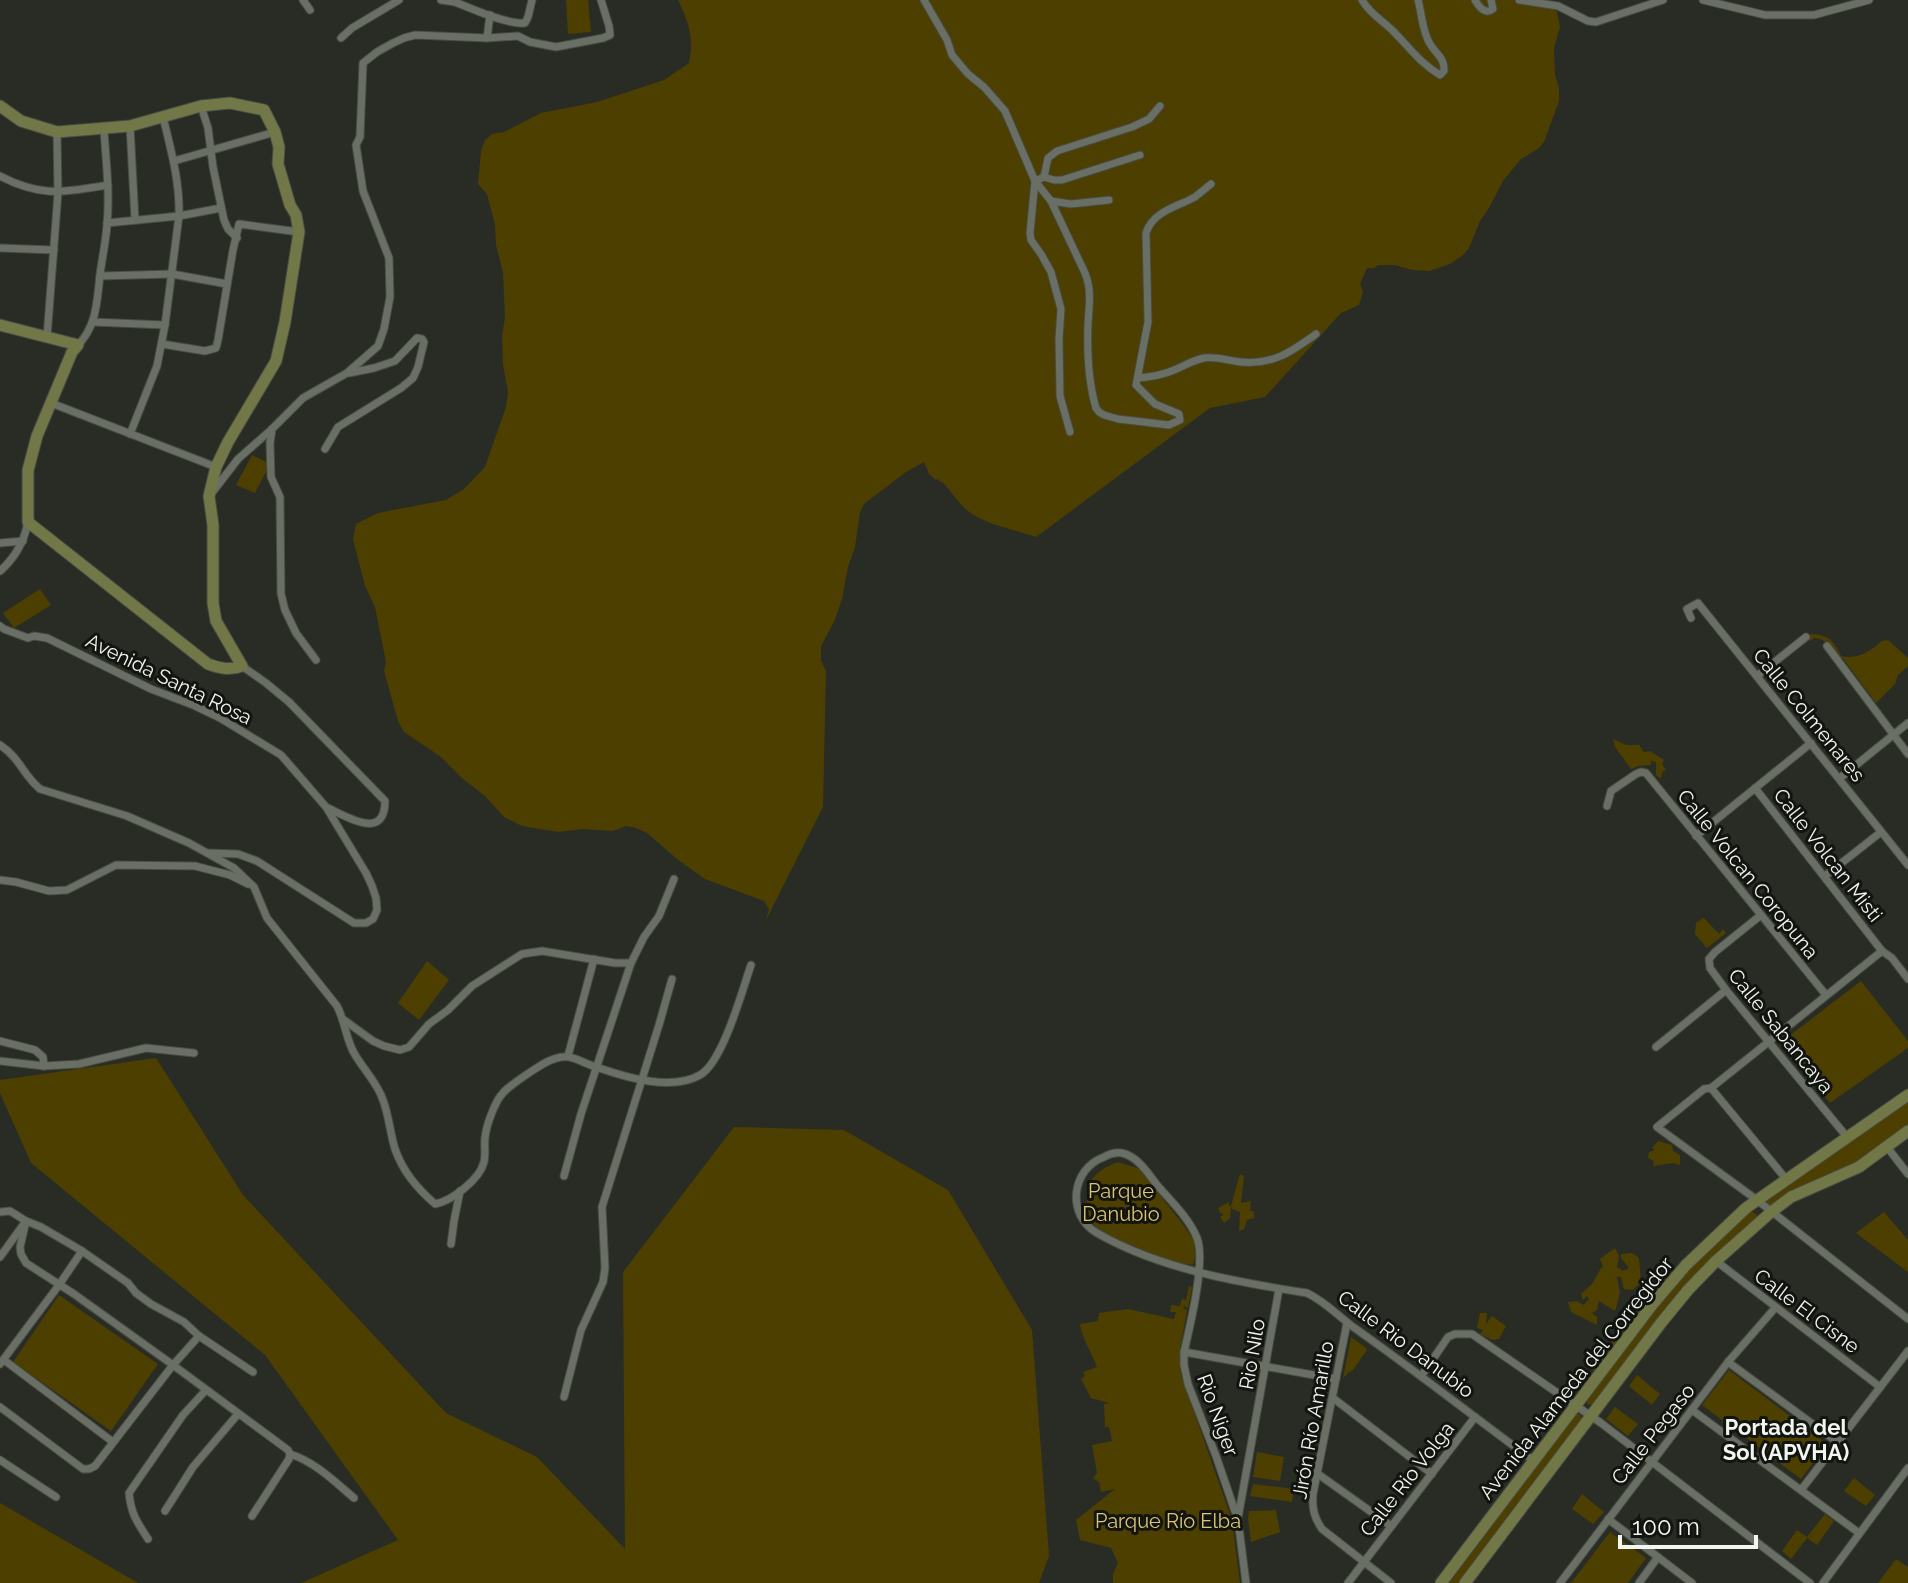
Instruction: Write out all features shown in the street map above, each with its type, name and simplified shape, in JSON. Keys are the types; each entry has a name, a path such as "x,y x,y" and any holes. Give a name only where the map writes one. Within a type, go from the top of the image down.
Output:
{"street":[{"path":"303,0 310,10"},
{"path":"341,38 399,0"},
{"path":"441,0 454,1 518,23 525,23 532,0"},
{"path":"210,500 238,459 303,398 347,373 378,346 384,329 390,297 389,258 363,191 356,145 360,137 363,63 377,52 415,35 518,36 530,42 556,47 603,38 610,35 601,0"},
{"path":"924,0 952,55 1005,111 1035,181 1051,201 1089,282 1089,377 1099,412 1118,419 1169,425 1180,420 1179,414 1155,404 1136,385 1148,322 1146,233 1150,222 1211,184"},
{"path":"1362,0 1368,10 1393,31 1409,50 1440,75 1445,66 1429,43 1418,0"},
{"path":"1475,0 1480,8 1490,11 1493,9 1491,0"},
{"path":"1519,0 1558,6 1596,22 1663,0"},
{"path":"1703,0 1765,15 1814,15 1869,0"},
{"path":"487,38 490,15"},
{"path":"0,106 21,121 57,132 130,126 201,106 230,103 264,110 275,132 279,147 278,164 299,232 276,361 216,467 210,500 213,603 216,621 242,666 289,702 385,801 385,810 371,824 360,824 326,807"},
{"path":"201,106 208,128 221,208 228,229 237,238"},
{"path":"1044,177 1048,158 1057,151 1132,127 1149,119 1160,106"},
{"path":"130,434 152,383 162,344 179,216 174,161 163,117"},
{"path":"130,126 135,220"},
{"path":"0,571 12,560 23,541 28,522 28,470 37,436 72,352 86,337 93,322 107,223 104,130"},
{"path":"47,337 58,193 57,132"},
{"path":"174,161 275,132"},
{"path":"1035,181 1044,177 1066,179 1140,155"},
{"path":"0,176 29,189 58,193 108,185"},
{"path":"1035,181 1030,233 1031,240 1051,272 1061,309 1060,396 1070,432"},
{"path":"1051,201 1071,204 1109,200"},
{"path":"107,223 179,216 221,208"},
{"path":"162,344 205,351 216,348 239,224 299,232"},
{"path":"0,248 54,250"},
{"path":"100,276 172,274 227,284"},
{"path":"93,322 165,325"},
{"path":"0,325 78,345"},
{"path":"1138,378 1159,375 1209,357 1264,363 1290,352 1316,334"},
{"path":"325,449 338,427 413,378 424,342 417,338 395,361 347,373"},
{"path":"51,403 216,467"},
{"path":"272,429 271,477 280,497 281,594 296,633 316,660"},
{"path":"28,522 208,664 230,669 242,666"},
{"path":"0,543 23,541"},
{"name":"Calle Colmenares","path":"1691,618 1687,609 1698,603 1908,865"},
{"name":"Avenida Santa Rosa","path":"0,626 28,638 47,638 151,689 220,718 277,751 326,807 366,873 376,898 377,910 373,919 366,923 354,923 257,861 238,854 207,853"},
{"path":"1757,676 1806,637"},
{"path":"1827,646 1908,754"},
{"path":"1840,778 1908,723"},
{"path":"1696,836 1811,743"},
{"path":"0,745 12,753 40,789 127,816 189,843 234,868 254,887 267,918 332,998 344,1020 352,1050 371,1075 383,1100 395,1149 406,1173 435,1204 448,1200 478,1174 484,1163 487,1127 503,1093 544,1063 562,1056 574,1056 598,1068 660,1083 700,1075 712,1064 741,999 751,965"},
{"name":"Calle Volcan Coropuna","path":"1607,806 1611,791 1636,774 1646,773 1826,995"},
{"name":"Calle Volcan Misti","path":"1755,788 1882,951 1892,958 1908,979"},
{"path":"1825,876 1881,832"},
{"path":"0,880 49,891 67,890 116,865 195,866 230,875 254,887"},
{"path":"564,1176 631,963 659,916 674,879"},
{"name":"Calle Sabancaya","path":"1761,915 1715,952 1709,959 1710,968 1847,1137"},
{"path":"344,1020 373,1041 400,1050 409,1047 429,1024 472,986 522,954 542,951 631,963"},
{"path":"1882,951 1711,1088 1704,1089 1657,1127 1757,1200 1908,1319"},
{"path":"568,1056 594,959"},
{"path":"564,1397 581,1330 603,1282 602,1207 672,979"},
{"path":"1656,1047 1726,990"},
{"path":"0,1041 35,1050 43,1057 44,1066"},
{"path":"0,1061 44,1066 79,1064 146,1048 194,1053"},
{"path":"1711,1088 1786,1179"},
{"name":"Avenida Alameda del Corregidor","path":"1441,1583 1666,1287 1702,1248 1757,1200 1908,1095"},
{"name":"Avenida Alameda del Corregidor","path":"1465,1583 1670,1312 1716,1261 1791,1197 1859,1167 1908,1131"},
{"path":"1887,1147 1908,1174"},
{"name":"Rio Niger","path":"1198,1272 1157,1260 1090,1229 1079,1215 1076,1204 1082,1174 1096,1160 1122,1153 1139,1162 1191,1225 1200,1253 1198,1272 1184,1352 1184,1365 1188,1384 1238,1520"},
{"path":"451,1244 460,1191"},
{"path":"0,1212 10,1211 82,1251 128,1283 151,1304 184,1322 199,1336 253,1372"},
{"path":"0,1257 26,1221"},
{"path":"26,1221 20,1247 26,1263 173,1365 290,1454 315,1466 354,1498"},
{"path":"82,1251 2,1362 113,1442"},
{"name":"Calle El Cisne","path":"1716,1261 1880,1387"},
{"name":"Calle Rio Danubio","path":"1198,1272 1307,1293 1321,1300 1347,1323 1422,1375 1534,1461"},
{"name":"Rio Nilo","path":"1238,1520 1279,1289"},
{"name":"Calle Pegaso","path":"1560,1583 1728,1362 1775,1308"},
{"name":"Jirón Río Amarillo","path":"1347,1323 1312,1507 1322,1529 1391,1583"},
{"path":"1422,1375 1448,1337 1472,1334 1591,1416 1810,1583"},
{"path":"0,1407 83,1469 89,1469 95,1466 199,1336"},
{"path":"1801,1490 1908,1351"},
{"path":"1184,1352 1336,1379"},
{"path":"1728,1362 1837,1442"},
{"path":"148,1539 130,1508 129,1493 183,1415 206,1390"},
{"path":"1333,1398 1432,1474"},
{"path":"1692,1410 1859,1533"},
{"path":"165,1511 193,1467 238,1414"},
{"name":"Calle Rio Volga","path":"1348,1583 1475,1417"},
{"path":"252,1516 290,1454"},
{"path":"0,1460 56,1497"},
{"path":"1823,1583 1908,1468"},
{"path":"1318,1474 1391,1526"},
{"path":"1608,1519 1692,1583"},
{"path":"1238,1520 1246,1583"},
{"path":"1639,1583 1658,1557"}],"green space":[{"path":"566,0 588,0 591,32 568,34"},
{"path":"678,0 1548,0 1556,8 1560,27 1554,48 1559,101 1544,142 1521,159 1503,181 1480,221 1469,248 1450,264 1429,271 1395,265 1367,268 1360,284 1363,292 1359,305 1341,313 1265,397 1210,408 1036,537 975,516 939,479 929,474 924,462 864,504 842,599 821,646 821,661 826,671 823,807 766,920 769,909 764,901 705,879 647,833 636,828 626,826 613,831 583,829 558,832 522,826 504,817 441,757 404,732 384,671 386,662 375,607 365,586 353,539 356,524 378,513 446,500 464,489 485,467 506,407 508,392 502,336 505,317 503,273 487,194 478,184 485,140 541,113 597,102 664,80 689,63 690,30"},
{"path":"252,455 270,464 255,493 236,485"},
{"path":"40,589 51,605 14,628 3,613"},
{"path":"1811,634 1827,637 1841,656 1847,657 1863,654 1888,640 1908,658 1908,666 1876,703 1842,657 1840,660 1823,640 1815,638 1809,641 1806,638"},
{"path":"1613,739 1626,745 1639,745 1644,752 1650,751 1664,760 1662,764 1666,770 1661,779 1656,775 1656,762 1631,769 1615,747"},
{"path":"1704,918 1719,934 1723,929 1726,933 1707,948 1695,934 1696,923"},
{"path":"427,961 449,980 419,1020 398,1003"},
{"path":"1861,981 1908,1041 1908,1048 1830,1103 1780,1043"},
{"path":"156,1058 243,1195 446,1413 537,1457 625,1549 623,1272 734,1127 844,1130 948,1190 1032,1330 1049,1556 1039,1583 301,1583 398,1540 265,1355 31,1163 0,1093 0,1080"},
{"path":"1908,1100 1908,1125 1859,1162 1772,1206 1767,1204 1766,1199"},
{"path":"1658,1141 1672,1145 1673,1151 1680,1155 1680,1165 1653,1166 1654,1161 1648,1158 1649,1152 1655,1150 1652,1148"},
{"name":"Parque Danubio","path":"1118,1162 1140,1169 1184,1226 1194,1240 1193,1265 1148,1252 1104,1233 1093,1223 1087,1205 1090,1183 1101,1170"},
{"path":"1240,1174 1244,1176 1241,1203 1251,1201 1250,1210 1254,1212 1254,1218 1247,1220 1244,1229 1239,1231 1240,1212 1231,1206"},
{"path":"1229,1202 1230,1218 1224,1223 1218,1208"},
{"path":"1751,1211 1757,1215 1754,1220 1594,1404 1587,1404 1587,1398 1666,1293"},
{"path":"1884,1212 1908,1240 1908,1272 1856,1233"},
{"path":"1615,1248 1619,1256 1617,1267 1623,1271 1629,1268 1621,1254 1632,1253 1639,1258 1641,1283 1632,1290 1624,1289 1621,1277 1617,1277 1620,1293 1615,1311 1599,1301 1597,1310 1592,1313 1597,1317 1597,1325 1571,1312 1568,1302 1576,1301 1584,1305 1589,1299 1587,1296 1583,1300 1581,1294 1603,1267 1600,1259"},
{"path":"1663,1272 1667,1279 1595,1371 1591,1368"},
{"name":"Parque Río Elba","path":"1189,1286 1192,1287 1188,1308 1185,1304 1183,1308 1187,1310 1180,1350 1181,1375 1232,1520 1240,1583 1113,1583 1118,1563 1111,1548 1080,1540 1076,1520 1115,1489 1101,1492 1099,1482 1093,1478 1097,1473 1092,1445 1112,1441 1109,1427 1105,1427 1104,1404 1109,1403 1091,1398 1081,1379 1085,1376 1083,1372 1097,1367 1080,1324 1098,1321 1099,1313 1128,1309 1174,1319 1176,1312 1170,1312 1171,1305 1180,1306 1182,1299 1186,1300"},
{"path":"59,1295 158,1364 111,1431 13,1362"},
{"path":"1480,1313 1487,1313 1486,1324 1492,1316 1506,1326 1499,1339 1492,1340 1480,1334 1483,1330 1477,1328"},
{"path":"1351,1337 1367,1350 1343,1378"},
{"path":"1729,1370 1827,1444 1801,1479 1702,1405"},
{"path":"1637,1375 1660,1394 1652,1405 1629,1386"},
{"path":"1615,1407 1638,1424 1628,1436 1606,1419"},
{"path":"1576,1413 1581,1415 1582,1421 1459,1583 1449,1583"},
{"path":"1257,1452 1284,1457 1280,1481 1253,1477"},
{"path":"1854,1478 1875,1495 1866,1506 1844,1491"},
{"path":"1253,1484 1294,1489 1292,1502 1250,1496"},
{"path":"1582,1494 1604,1512 1593,1524 1572,1509"},
{"path":"0,1503 138,1583 0,1583"},
{"path":"1276,1510 1280,1532 1251,1542 1249,1511"},
{"path":"1825,1514 1834,1521 1817,1545 1807,1538 1791,1559 1782,1551 1797,1530 1807,1537"},
{"path":"1610,1532 1646,1558 1628,1583 1571,1583"},
{"path":"1896,1559 1908,1567 1908,1583 1878,1583"}],"district":[{"name":"Portada del Sol (APVHA)","path":"1786,1440"}]}
